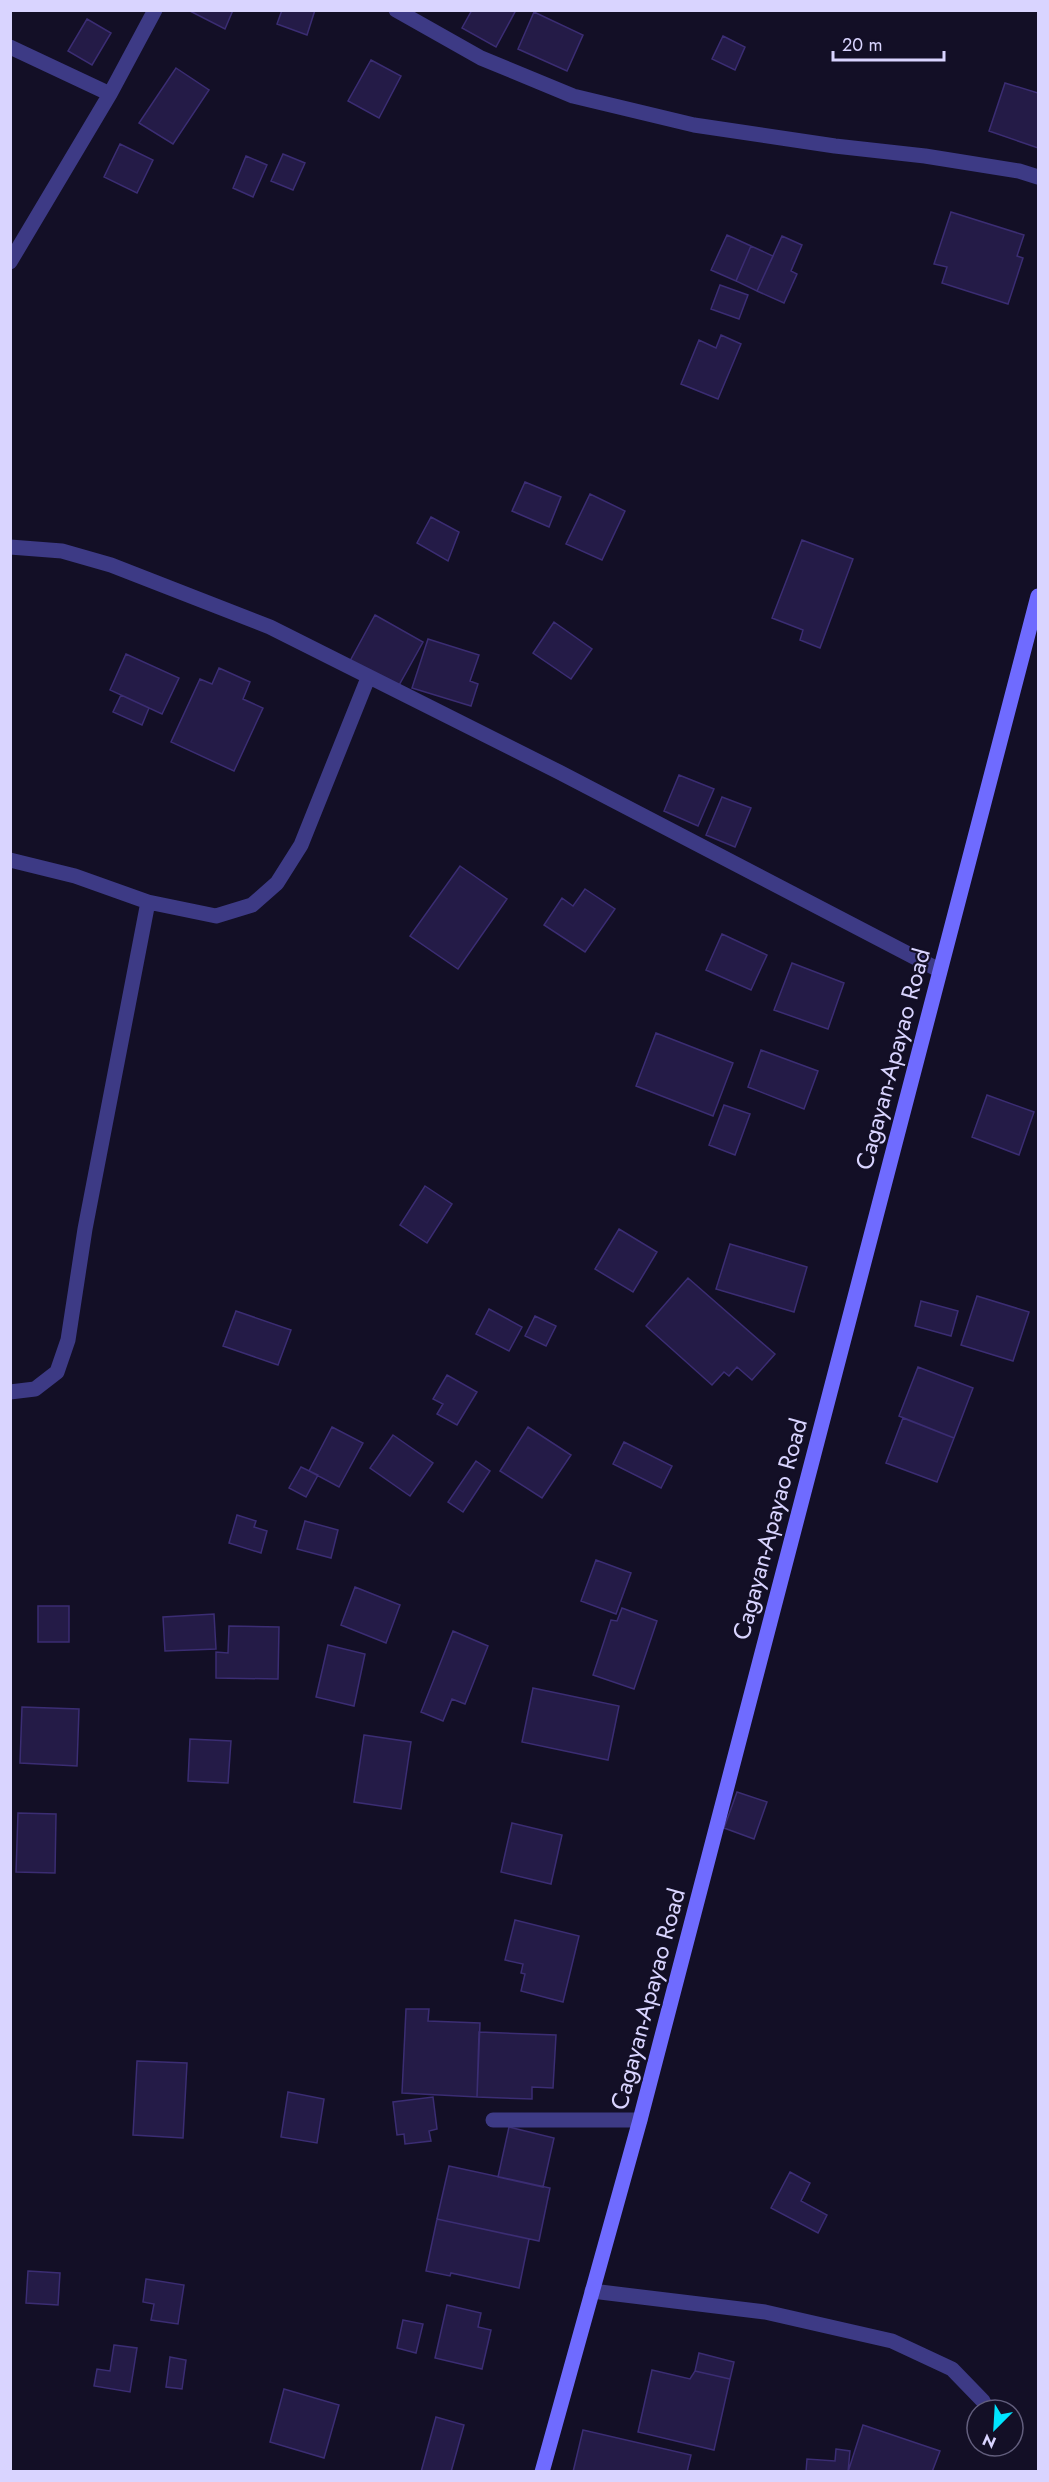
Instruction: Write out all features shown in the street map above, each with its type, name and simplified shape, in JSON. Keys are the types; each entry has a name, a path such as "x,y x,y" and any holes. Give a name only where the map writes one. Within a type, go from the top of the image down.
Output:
{"main road":[{"name":"Cagayan-Apayao Road","path":"542,2472 640,2120 1038,596"}],"street":[{"path":"10,262 110,94 155,10"},
{"path":"396,10 481,58 573,96 694,125 835,146 925,156 1019,171 1038,177"},
{"path":"10,47 110,94"},
{"path":"10,547 62,551 111,565 270,627 559,772 939,970"},
{"path":"10,860 75,876 148,902 216,916 252,905 277,883 301,845 368,678"},
{"path":"10,1392 35,1389 57,1372 68,1340 85,1229 148,902"},
{"path":"493,2120 640,2120"},
{"path":"592,2291 765,2312 892,2341 952,2369 979,2398"}],"building":[{"path":"188,10 233,10 225,29"},
{"path":"282,10 315,10 307,35 277,24"},
{"path":"472,10 516,10 496,47 462,28"},
{"path":"534,12 583,35 567,71 518,49"},
{"path":"87,19 111,33 92,65 68,51"},
{"path":"723,36 745,47 735,70 712,59"},
{"path":"371,60 401,76 379,118 348,101"},
{"path":"176,68 209,90 173,144 139,123"},
{"path":"1005,83 1038,93 1038,148 989,131"},
{"path":"120,144 153,160 137,193 104,177"},
{"path":"283,154 305,163 293,190 271,181"},
{"path":"246,156 267,165 253,197 233,188"},
{"path":"951,212 1024,235 1017,256 1023,258 1008,304 942,283 947,267 934,264"},
{"path":"727,235 751,246 736,281 711,270"},
{"path":"782,236 802,245 791,271 797,274 784,303 757,291"},
{"path":"751,246 773,256 757,291 736,281"},
{"path":"720,285 748,295 739,319 711,309"},
{"path":"721,335 741,344 718,399 681,384 699,340 716,348"},
{"path":"525,482 561,497 549,527 512,511"},
{"path":"590,494 625,511 602,560 566,544"},
{"path":"431,517 459,532 448,561 417,543"},
{"path":"802,540 853,559 820,648 800,640 803,630 772,618"},
{"path":"375,615 423,642 398,687 350,661"},
{"path":"554,622 592,649 571,679 533,653"},
{"path":"428,639 479,655 470,681 478,684 471,706 412,688"},
{"path":"126,654 179,678 162,714 110,690"},
{"path":"219,668 250,682 243,699 263,708 234,771 171,742 200,679 212,684"},
{"path":"121,695 149,708 142,725 113,712"},
{"path":"679,775 714,789 698,826 664,811"},
{"path":"722,797 751,808 735,847 706,835"},
{"path":"460,866 507,899 458,969 410,936"},
{"path":"585,889 615,909 585,952 544,925 562,898 573,906"},
{"path":"722,934 767,955 751,990 706,970"},
{"path":"792,963 844,983 828,1029 774,1010"},
{"path":"656,1033 733,1063 713,1116 636,1086"},
{"path":"761,1050 818,1071 804,1109 748,1087"},
{"path":"987,1095 1034,1112 1019,1155 972,1137"},
{"path":"724,1105 750,1114 735,1155 709,1145"},
{"path":"425,1186 452,1204 427,1243 400,1225"},
{"path":"619,1229 657,1252 633,1292 595,1269"},
{"path":"730,1244 807,1267 794,1312 716,1289"},
{"path":"688,1278 775,1354 752,1380 737,1367 729,1376 724,1372 712,1385 646,1326"},
{"path":"977,1296 1029,1312 1013,1361 961,1345"},
{"path":"921,1301 958,1311 951,1336 915,1326"},
{"path":"489,1309 522,1327 509,1351 476,1334"},
{"path":"236,1311 291,1330 278,1365 223,1346"},
{"path":"535,1316 556,1326 546,1346 525,1336"},
{"path":"918,1367 973,1388 954,1438 899,1416"},
{"path":"447,1375 477,1392 457,1425 437,1414 443,1404 433,1399"},
{"path":"903,1418 954,1438 937,1482 886,1463"},
{"path":"332,1427 363,1443 339,1487 309,1471"},
{"path":"528,1427 571,1455 542,1498 500,1471"},
{"path":"393,1435 433,1463 410,1496 370,1468"},
{"path":"624,1442 672,1466 661,1488 613,1464"},
{"path":"476,1461 490,1471 463,1512 448,1502"},
{"path":"301,1467 318,1475 306,1497 289,1488"},
{"path":"237,1515 256,1521 254,1527 267,1531 261,1553 229,1543"},
{"path":"305,1521 338,1530 331,1558 297,1549"},
{"path":"596,1560 631,1573 616,1614 581,1601"},
{"path":"355,1587 400,1605 386,1643 341,1625"},
{"path":"38,1606 69,1606 69,1642 38,1642"},
{"path":"622,1608 657,1621 634,1689 593,1675 611,1620 617,1621"},
{"path":"214,1614 216,1649 165,1651 163,1617"},
{"path":"229,1626 279,1627 278,1679 216,1678 216,1652 228,1653"},
{"path":"453,1631 488,1646 465,1704 452,1699 443,1721 421,1712"},
{"path":"328,1645 365,1654 354,1706 316,1697"},
{"path":"533,1688 619,1706 608,1760 522,1742"},
{"path":"22,1707 79,1709 77,1766 20,1763"},
{"path":"364,1735 411,1742 401,1809 354,1802"},
{"path":"190,1739 231,1741 228,1783 188,1781"},
{"path":"737,1792 767,1802 754,1839 724,1828"},
{"path":"18,1813 56,1814 55,1873 16,1872"},
{"path":"512,1823 562,1835 551,1884 501,1872"},
{"path":"515,1920 579,1936 563,2002 521,1991 525,1974 521,1973 523,1964 505,1960"},
{"path":"406,2009 429,2009 428,2021 480,2023 477,2097 402,2093"},
{"path":"479,2032 556,2035 553,2088 532,2087 532,2099 477,2097"},
{"path":"137,2061 187,2063 183,2138 133,2135"},
{"path":"288,2092 324,2099 317,2143 281,2137"},
{"path":"433,2097 437,2129 429,2131 431,2141 405,2144 404,2134 397,2135 393,2102"},
{"path":"509,2127 554,2138 543,2187 498,2177"},
{"path":"449,2166 550,2188 539,2241 437,2219"},
{"path":"790,2172 810,2183 801,2201 827,2215 818,2233 771,2208"},
{"path":"437,2219 529,2239 519,2288 451,2273 450,2276 426,2271"},
{"path":"28,2271 60,2273 58,2305 26,2303"},
{"path":"146,2279 184,2285 178,2324 151,2320 154,2304 143,2302"},
{"path":"447,2305 481,2313 478,2327 491,2330 482,2369 435,2358"},
{"path":"403,2320 423,2324 416,2353 397,2348"},
{"path":"114,2345 137,2348 130,2392 94,2386 97,2369 110,2371"},
{"path":"699,2353 734,2362 730,2379 695,2371"},
{"path":"170,2357 186,2360 182,2389 166,2387"},
{"path":"652,2370 690,2379 695,2371 730,2379 714,2450 638,2432"},
{"path":"284,2389 339,2405 324,2458 270,2442"},
{"path":"436,2417 464,2425 451,2472 421,2472"},
{"path":"863,2425 940,2451 932,2472 848,2472"},
{"path":"583,2430 691,2455 687,2472 573,2472"},
{"path":"836,2449 850,2451 848,2472 806,2472 807,2459 835,2461"}]}
